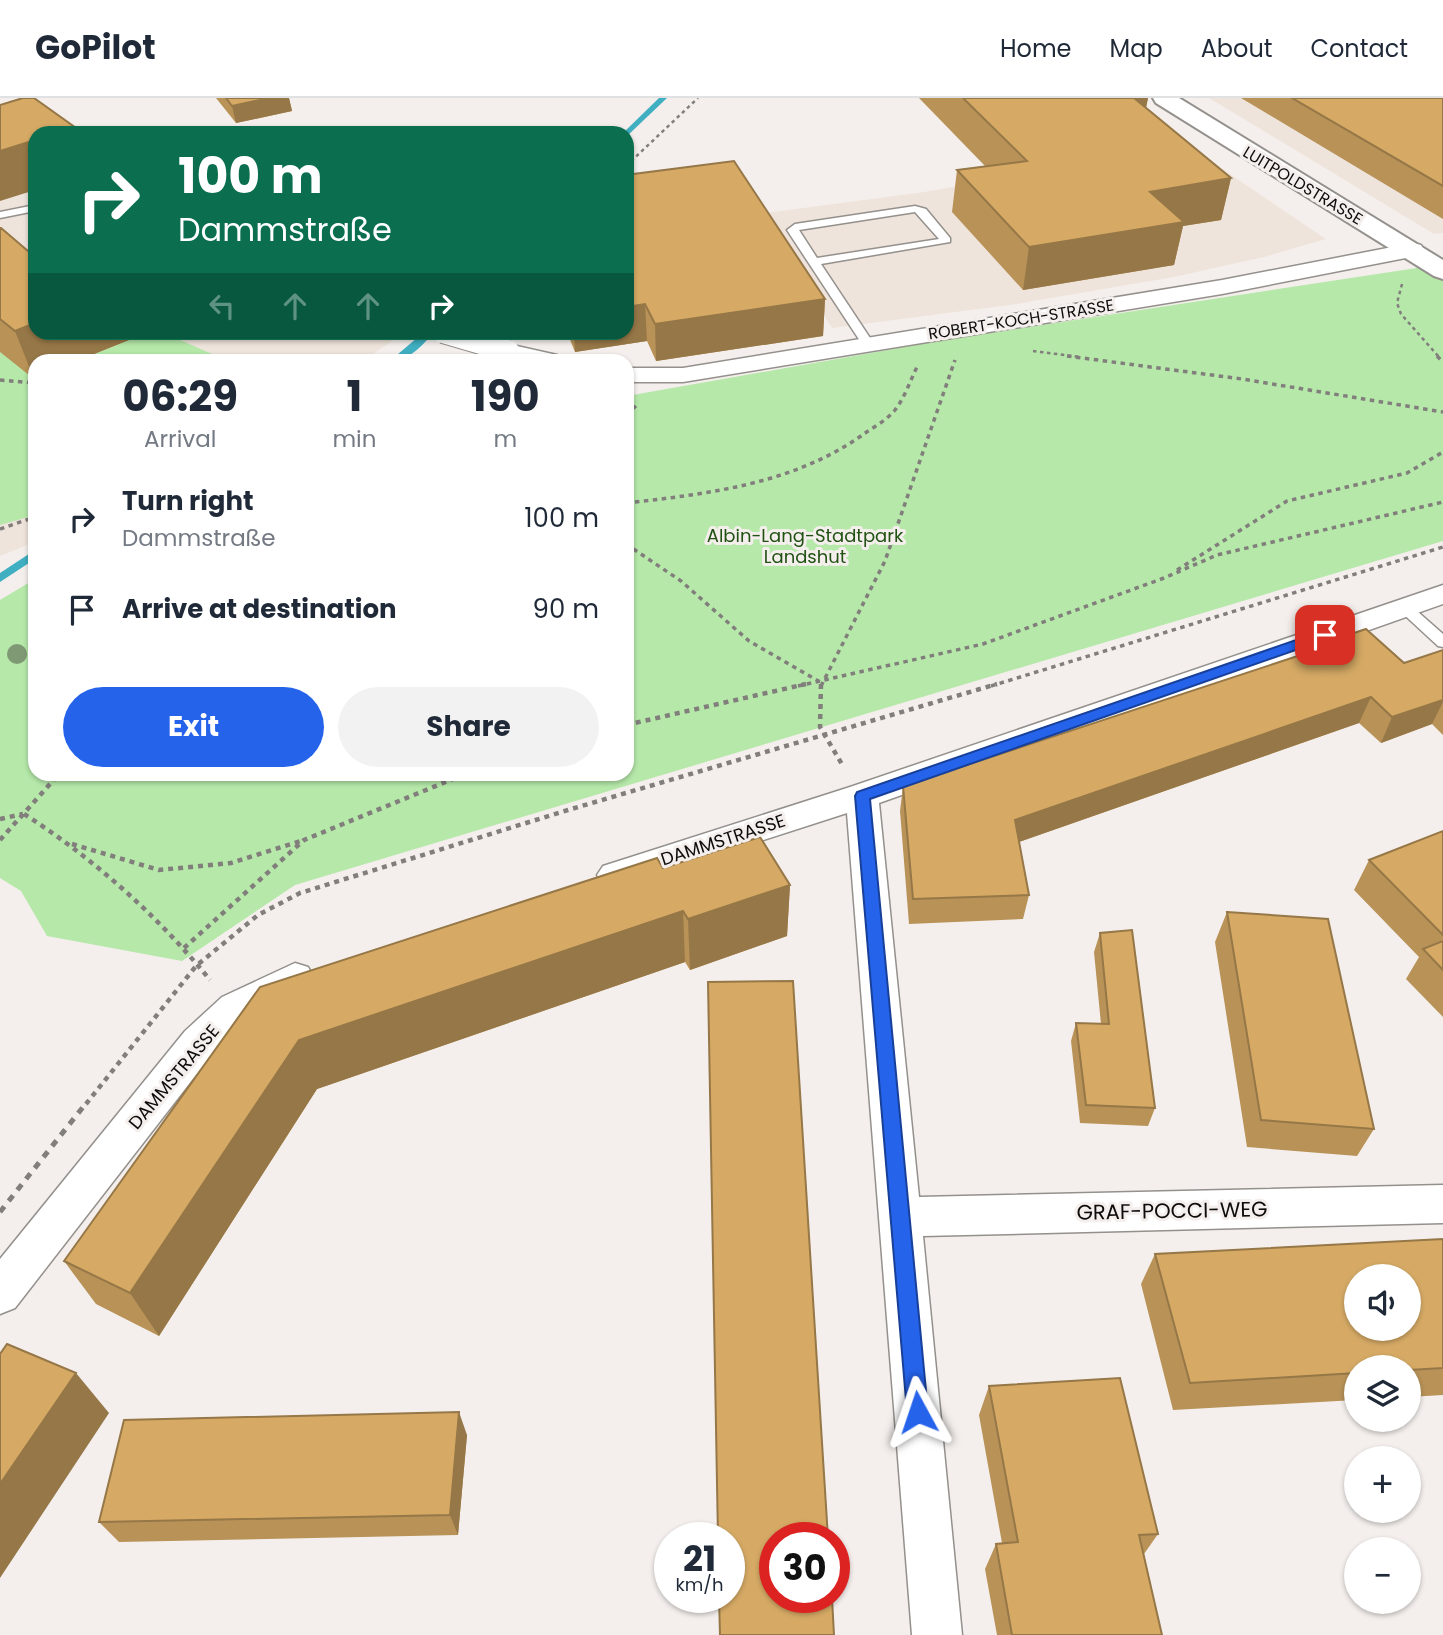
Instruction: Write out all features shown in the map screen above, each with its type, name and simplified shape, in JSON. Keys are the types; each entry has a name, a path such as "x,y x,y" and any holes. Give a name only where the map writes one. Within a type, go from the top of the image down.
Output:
{"main road":[{"name":"LUITPOLDSTRASSE","path":"1164,98 1279,172 1413,250 1443,271"}],"street":[{"name":"ROBERT-KOCH-STRASSE","path":"634,374 683,375 1222,287 1413,250"},
{"path":"470,340 521,354"},
{"name":"DAMMSTRASSE","path":"588,884 862,796 1443,594"},
{"path":"862,796 937,1635"},
{"name":"DAMMSTRASSE","path":"0,1293 199,1042 235,1009 287,981 326,968"},
{"name":"GRAF-POCCI-WEG","path":"901,1217 1443,1205"}],"lane":[{"path":"0,215 28,209"},
{"path":"814,262 946,240 922,211 915,209 795,227 793,230 814,262 868,344"},
{"path":"1404,607 1443,642"}],"path":[{"path":"634,158 698,98"},
{"path":"1413,250 1397,303 1401,314 1443,362"},
{"path":"1024,350 1242,379 1443,412"},
{"path":"862,796 822,734 821,682 885,561 958,351"},
{"path":"634,502 737,486 778,477 817,463 856,442 895,411 919,365"},
{"path":"0,380 28,382"},
{"path":"1164,578 1287,501 1407,473 1443,452"},
{"path":"634,723 983,644 1164,578 1217,555 1443,502"},
{"path":"0,529 28,519"},
{"path":"0,1212 196,966 258,915 300,893 1443,547"},
{"path":"634,549 681,581 749,641 821,682"},
{"path":"0,840 53,781"},
{"path":"71,844 159,870 231,863 304,840 448,781"},
{"path":"0,819 24,814 71,844 184,948 196,966 235,1009"},
{"path":"184,948 304,840"}],"shaded area":[{"path":"1209,98 1443,98 1443,233 1434,234"},
{"path":"0,118 53,126 28,126 28,340 394,340 373,354 28,354 28,545 0,556"},
{"path":"1187,145 1326,239 1264,257 1174,277 1010,305 832,328 759,214 924,192"}],"green space":[{"name":"Albin-Lang-Stadtpark Landshut","path":"1443,264 1443,541 295,885 182,961 47,936 21,891 0,878 0,600 28,583 28,781 634,781 634,395 944,340"},
{"path":"129,340 180,340 212,354 94,354"},
{"path":"0,352 28,373 28,517 0,525"}],"building":[{"path":"23,98 34,98 73,126 28,126 28,142 0,151 0,105"},
{"path":"226,98 269,98 232,106"},
{"path":"963,98 1134,98 1231,178 1150,192 1184,222 1029,247 957,170 1027,161"},
{"path":"1292,98 1443,98 1443,186"},
{"path":"734,161 825,299 655,324 645,304 634,306 634,174"},
{"path":"1,228 28,251 28,326 15,331 0,319"},
{"path":"1366,629 1404,663 1443,650 1443,700 1392,717 1371,697 1015,820 1029,895 913,899 903,786 1319,649 1315,646"},
{"path":"1443,831 1443,935 1369,860"},
{"path":"760,837 790,885 688,919 683,911 299,1040 130,1293 64,1261 260,987 657,858 663,868"},
{"path":"1227,912 1328,919 1374,1129 1261,1120"},
{"path":"1132,930 1155,1108 1086,1105 1076,1023 1109,1024 1100,933"},
{"path":"1443,941 1443,970 1423,949"},
{"path":"793,981 827,1522 759,1522 759,1613 833,1613 834,1635 720,1635 719,1613 745,1613 745,1522 718,1522 708,982"},
{"path":"1443,1239 1443,1368 1421,1369 1421,1355 1344,1355 1344,1374 1190,1383 1155,1254"},
{"path":"7,1344 76,1373 0,1484 0,1354"},
{"path":"1120,1378 1158,1534 1139,1535 1162,1635 1012,1635 996,1544 1018,1542 989,1386"},
{"path":"459,1412 450,1515 99,1522 124,1420"}],"waterway":[{"path":"634,127 663,98"},
{"path":"407,354 422,340"},
{"path":"0,578 28,559"}],"route":[{"path":"918,1412 862,796 1325,635"}]}
